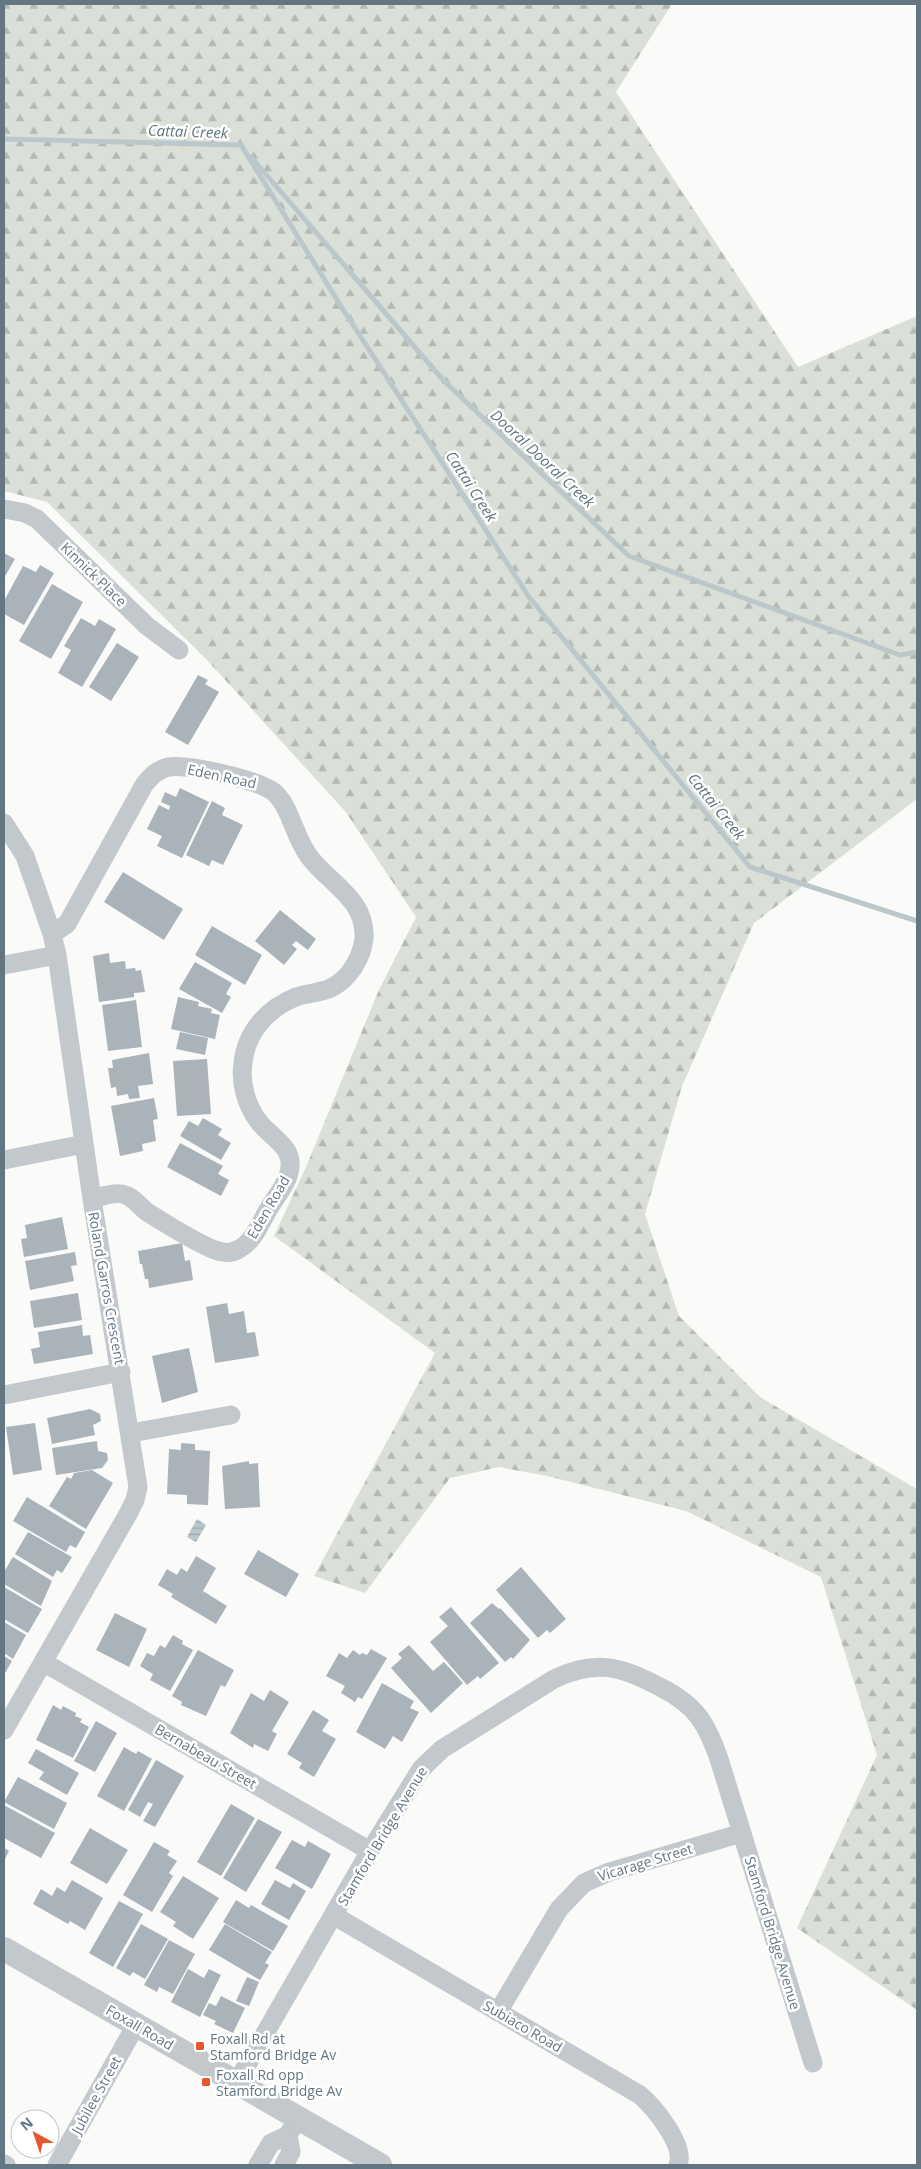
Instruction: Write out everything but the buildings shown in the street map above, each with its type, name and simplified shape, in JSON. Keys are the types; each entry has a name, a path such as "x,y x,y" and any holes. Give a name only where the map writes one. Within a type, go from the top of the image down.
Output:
{"street":[{"name":"Kinnick Place","path":"4,509 25,512 37,519 146,626 179,650"},
{"name":"Eden Road","path":"52,934 67,924 144,785 158,771 175,766 255,781 274,793 282,801 292,828 308,856 319,869 351,898 358,910 363,926 361,952 345,978 330,988 298,996 270,1012 258,1024 245,1050 242,1075 248,1104 259,1122 286,1147 290,1159 288,1176 247,1244 234,1252 217,1251 146,1211 128,1196 114,1194 92,1199"},
{"name":"Roland Garros Crescent","path":"4,823 24,856 52,934 57,955 92,1199 137,1479 135,1500 4,1730"},
{"path":"4,965 57,955"},
{"path":"4,1160 84,1144"},
{"path":"4,1394 121,1372"},
{"path":"131,1433 231,1416"},
{"name":"Bernabeau Street","path":"43,1662 370,1851"},
{"name":"Stamford Bridge Avenue","path":"237,2082 370,1851 412,1782 430,1758 455,1740 554,1679 570,1671 586,1667 619,1669 635,1674 668,1691 690,1707 713,1741 813,2063"},
{"name":"Vicarage Street","path":"498,2012 559,1909 584,1883 609,1872 742,1833"},
{"name":"Subiaco Road","path":"333,1915 640,2095 648,2102 672,2136 680,2153 678,2165"},
{"name":"Foxall Road","path":"4,1949 237,2082 293,2126 380,2165"},
{"name":"Jubilee Street","path":"56,2165 136,2025"},
{"path":"258,2165 271,2143 293,2126"},
{"path":"284,2165 291,2152 293,2126"}],"green space":[{"path":"4,4 672,4 616,92 798,367 917,316 917,799 754,923 682,1086 645,1214 679,1316 760,1397 917,1489 917,2010 797,1928 877,1755 821,1577 686,1511 547,1476 499,1467 450,1478 365,1593 314,1576 435,1353 274,1236 306,1167 378,992 416,917 345,811 207,660 47,502 4,491"}],"shaded area":[{"path":"197,1519 206,1525 196,1542 187,1537"}],"waterway":[{"name":"Cattai Creek","path":"4,139 241,145"},
{"name":"Cattai Creek","path":"241,145 344,311 529,597 750,867 917,921"},
{"name":"Dooral Dooral Creek","path":"251,157 444,381 629,556 900,655 917,652"}],"place":[{"name":"Foxall Rd at Stamford Bridge Av","path":"200,2046"},
{"name":"Foxall Rd opp Stamford Bridge Av","path":"206,2082"}]}
